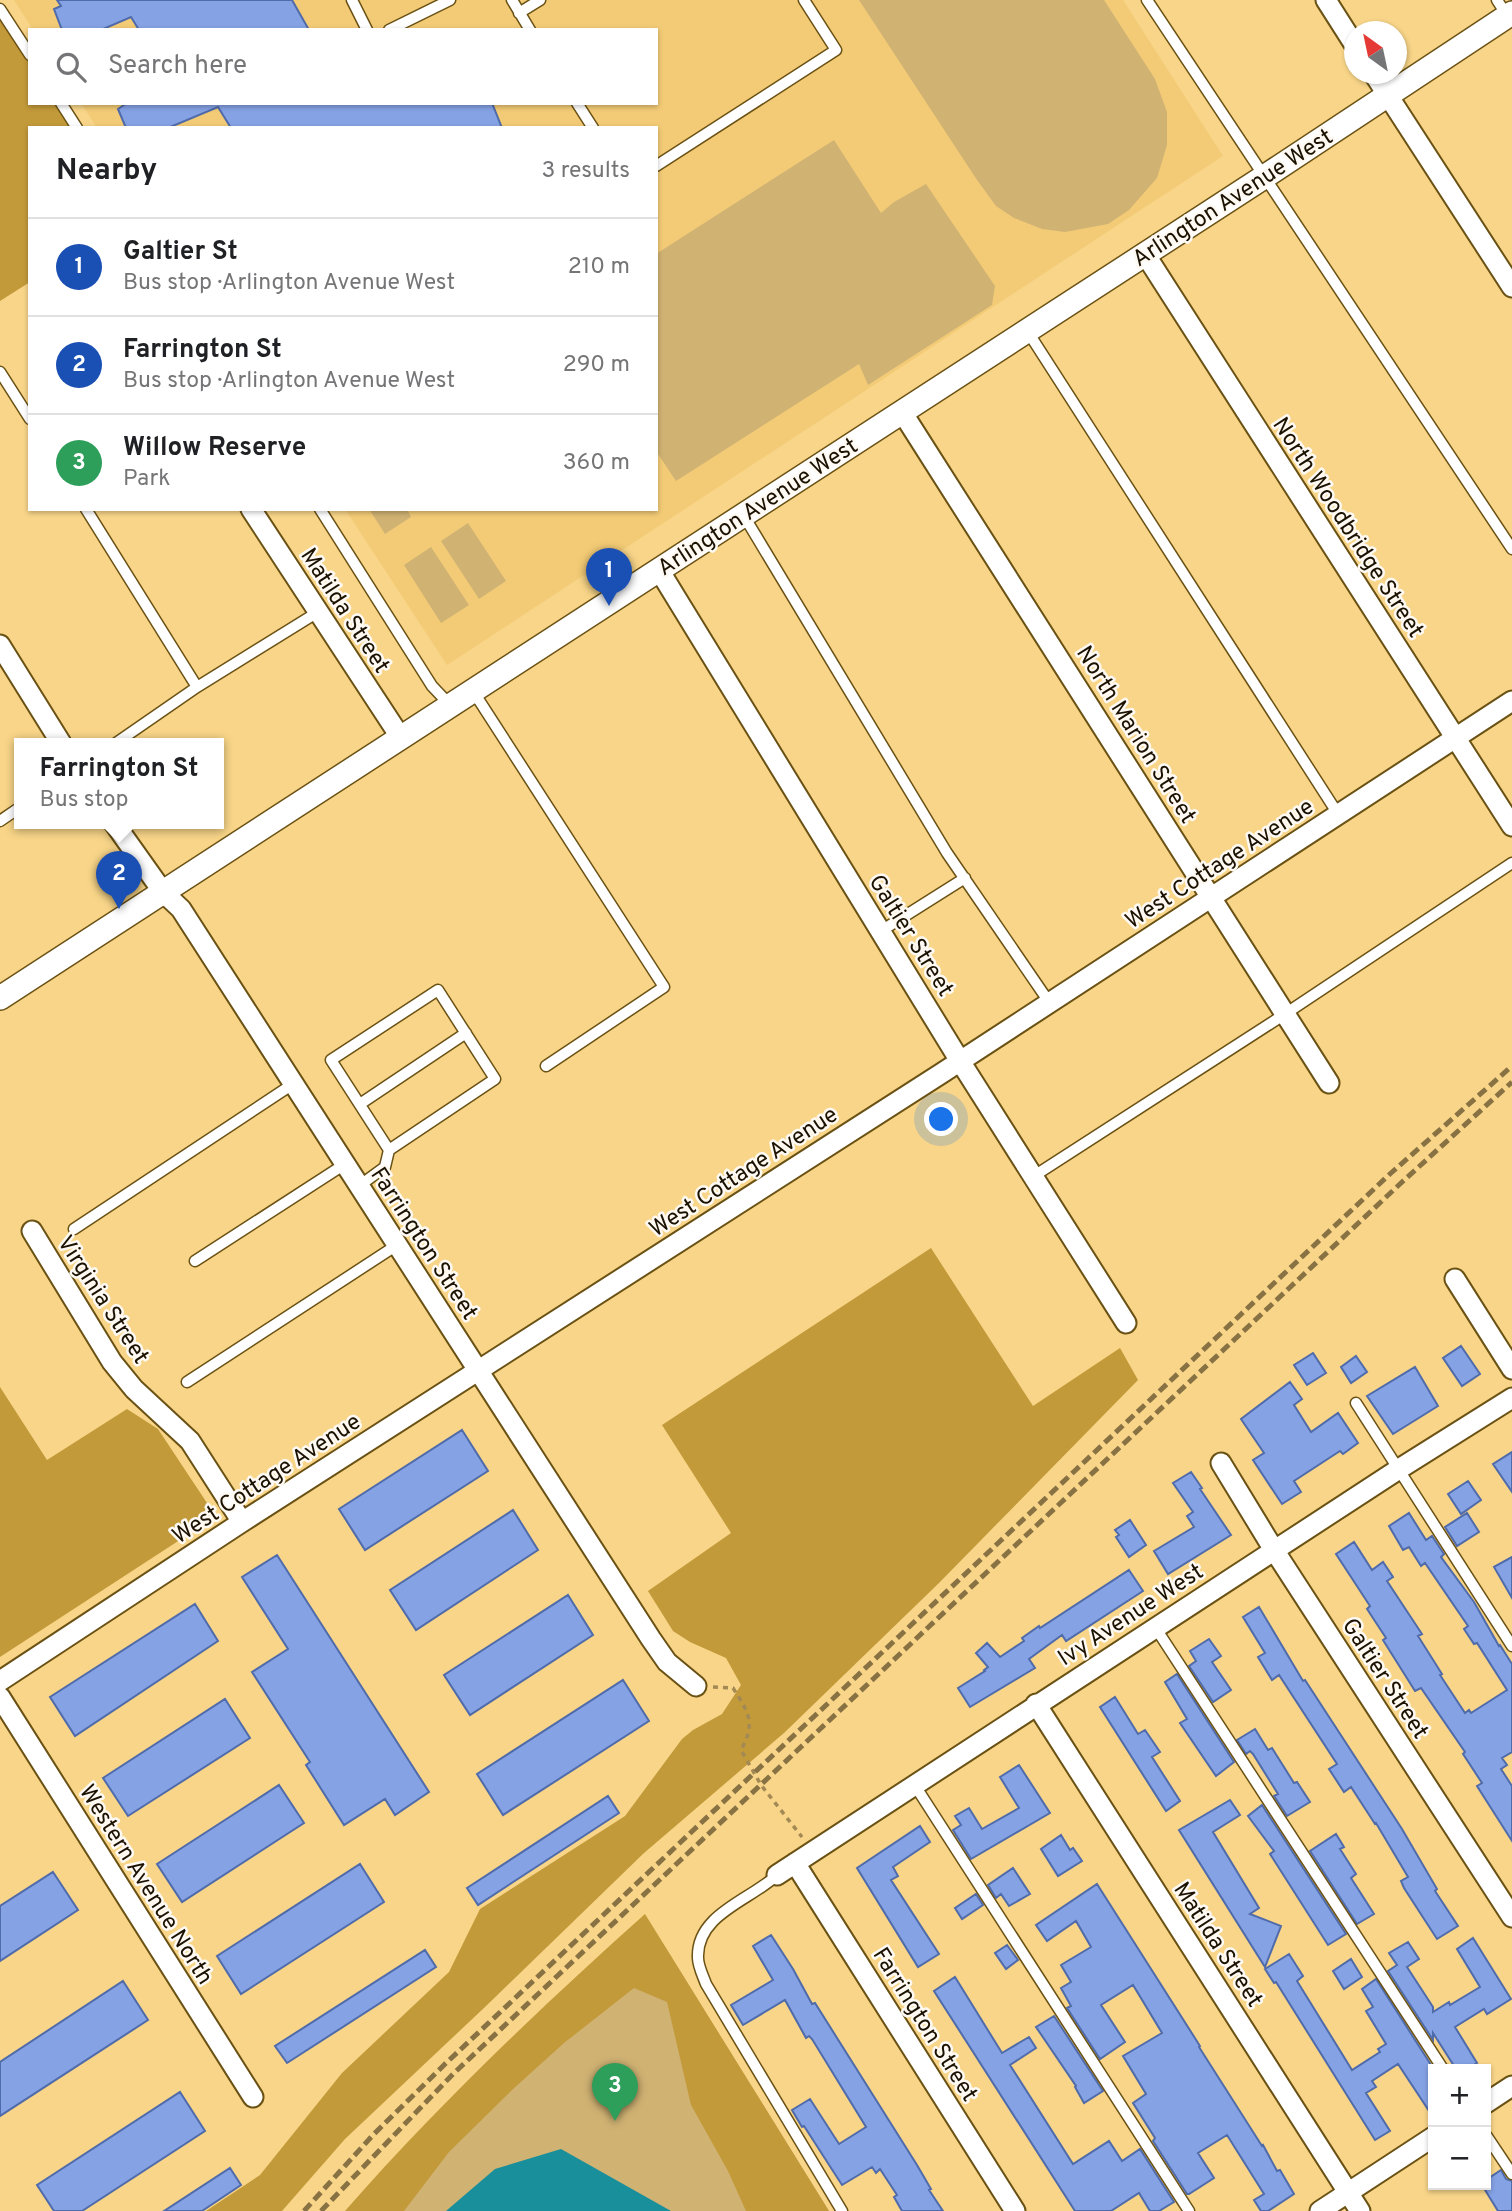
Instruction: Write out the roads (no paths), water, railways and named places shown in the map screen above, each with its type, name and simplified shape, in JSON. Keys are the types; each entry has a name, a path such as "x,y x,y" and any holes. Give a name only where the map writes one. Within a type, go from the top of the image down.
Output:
{"street":[{"path":"1326,0 1344,28"},
{"name":"Arlington Avenue West","path":"0,998 1264,177 1507,13"},
{"path":"1381,84 1512,287"},
{"name":"North Woodbridge Street","path":"1145,254 1512,826"},
{"name":"North Marion Street","path":"902,412 1329,1083"},
{"name":"Matilda Street","path":"252,511 401,738"},
{"name":"Galtier Street","path":"659,570 960,1061 1126,1323"},
{"path":"0,645 58,738"},
{"name":"West Cottage Avenue","path":"0,1681 1512,701"},
{"name":"Farrington Street","path":"118,829 163,892 181,909 667,1662 696,1686"},
{"name":"Virginia Street","path":"32,1231 112,1362 134,1389 190,1441 242,1522"},
{"path":"1454,1279 1512,1369"},
{"name":"Ivy Avenue West","path":"777,1875 1036,1704 1512,1398"},
{"name":"Galtier Street","path":"1221,1463 1274,1550 1512,1917"},
{"name":"Western Avenue North","path":"0,1697 253,2097"},
{"name":"Matilda Street","path":"1036,1704 1360,2211"},
{"name":"Farrington Street","path":"794,1863 1015,2211"},
{"path":"1491,2100 1512,2086"},
{"path":"1320,2211 1428,2140"}],"lane":[{"path":"393,28 450,0"},
{"path":"512,0 529,28"},
{"path":"519,13 540,0"},
{"path":"658,165 836,50 804,0"},
{"path":"1147,0 1512,549"},
{"path":"355,1 366,28"},
{"path":"0,9 28,52"},
{"path":"62,105 76,126"},
{"path":"579,105 592,126"},
{"path":"1027,331 1338,814"},
{"path":"0,372 28,416"},
{"path":"87,511 197,687"},
{"path":"321,511 432,687 450,706"},
{"path":"743,515 947,853 1049,1002"},
{"path":"123,738 197,687 318,612"},
{"path":"473,691 664,987 546,1066"},
{"path":"1034,1177 1512,863"},
{"path":"881,931 965,878"},
{"path":"359,1186 385,1167 389,1150 495,1079 438,990 331,1060 389,1150"},
{"path":"360,1104 466,1033"},
{"path":"74,1229 293,1084"},
{"path":"195,1261 345,1164"},
{"path":"187,1382 397,1245"},
{"path":"1356,1403 1512,1646"},
{"path":"1155,1627 1440,2064"},
{"path":"914,1784 1189,2211"},
{"path":"777,1875 714,1919 701,1936 698,1959 706,1984 842,2211"},
{"path":"1491,2142 1512,2174"}],"water":[{"path":"561,2149 671,2211 446,2211 495,2169"}],"railway":[{"path":"304,2211 373,2135 444,2065 1391,1173 1512,1066"},
{"path":"321,2211 453,2074 1401,1183 1512,1082"}],"place":[{"name":"Galtier St","path":"609,606"},
{"name":"Farrington St","path":"119,909"},
{"name":"Willow Reserve","path":"615,2121"}]}
